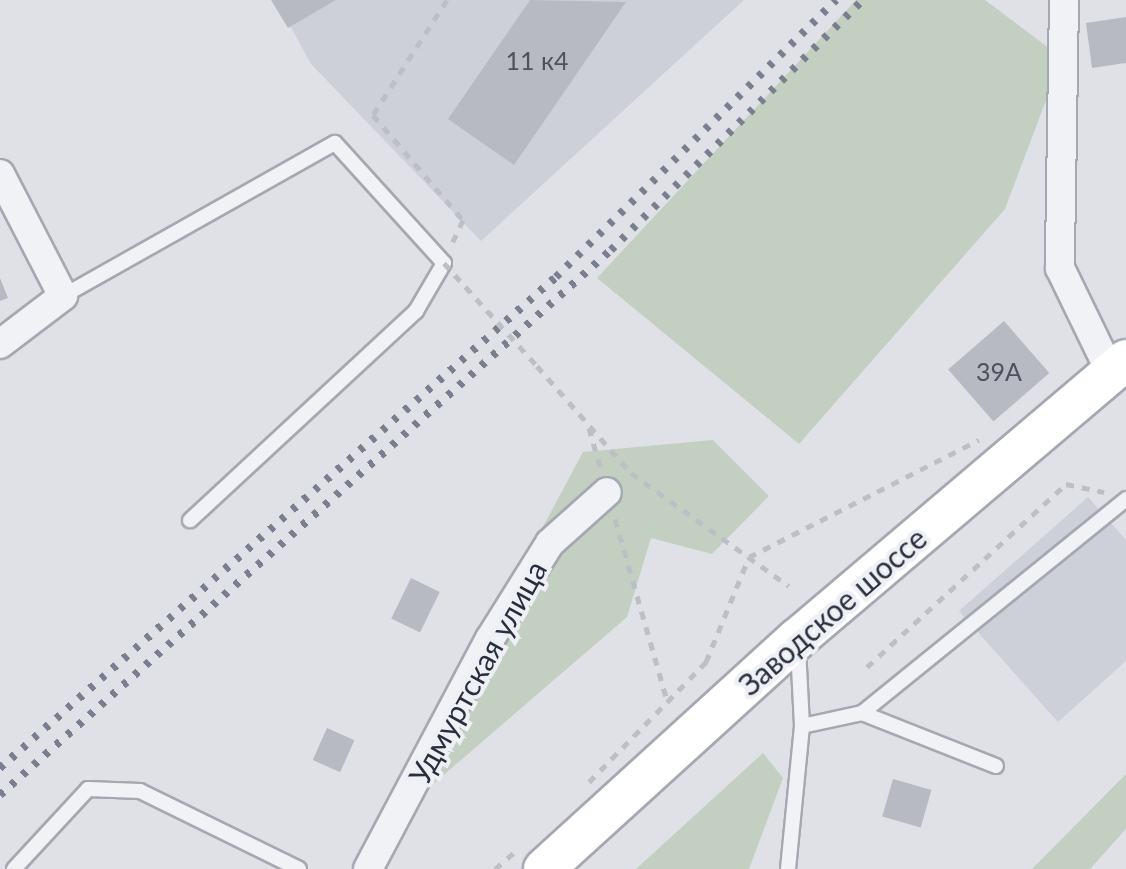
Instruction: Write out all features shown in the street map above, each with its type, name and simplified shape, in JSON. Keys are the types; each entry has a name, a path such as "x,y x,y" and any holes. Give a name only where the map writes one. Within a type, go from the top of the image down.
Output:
{"main road":[{"name":"Заводское шоссе","path":"533,858 1119,366"}],"street":[{"path":"1064,0 1060,268 1119,366"},
{"path":"0,174 63,296 0,344"},
{"name":"Удмуртская улица","path":"368,869 490,639 550,542 607,492"}],"lane":[{"path":"63,296 335,143 444,263 416,310 190,520"},
{"path":"802,726 862,714 1118,496"},
{"path":"788,869 802,726 797,639"},
{"path":"862,714 996,766"},
{"path":"14,869 88,789 140,790 299,869"}],"path":[{"path":"447,0 373,115 463,220 444,263 631,473 789,586"},
{"path":"588,426 667,700"},
{"path":"582,790 706,662 748,557 991,434"},
{"path":"867,667 1066,484 1118,496"},
{"path":"495,869 533,858"}],"shaded area":[{"path":"276,0 744,0 481,241 311,64"},
{"path":"1088,497 1126,540 1126,661 1058,722 959,611"}],"green space":[{"path":"856,0 985,0 1062,58 1005,209 799,444 597,278"},
{"path":"713,440 769,496 712,554 651,538 627,617 381,829 583,452"},
{"path":"763,753 783,778 749,869 636,869"},
{"path":"1126,774 1126,829 1090,869 1032,869"}],"building":[{"path":"271,0 336,0 288,28"},
{"path":"530,0 626,2 514,165 448,119"},
{"path":"1126,17 1126,63 1092,68 1086,23"},
{"path":"0,278 8,298 0,301"},
{"path":"1004,321 1049,373 993,422 948,370"},
{"path":"411,578 440,592 420,632 391,618"},
{"path":"327,728 354,740 340,772 313,760"},
{"path":"893,779 931,790 921,828 882,816"}],"railway":[{"path":"0,768 556,277 836,0"},
{"path":"0,795 611,250 863,0"}]}
